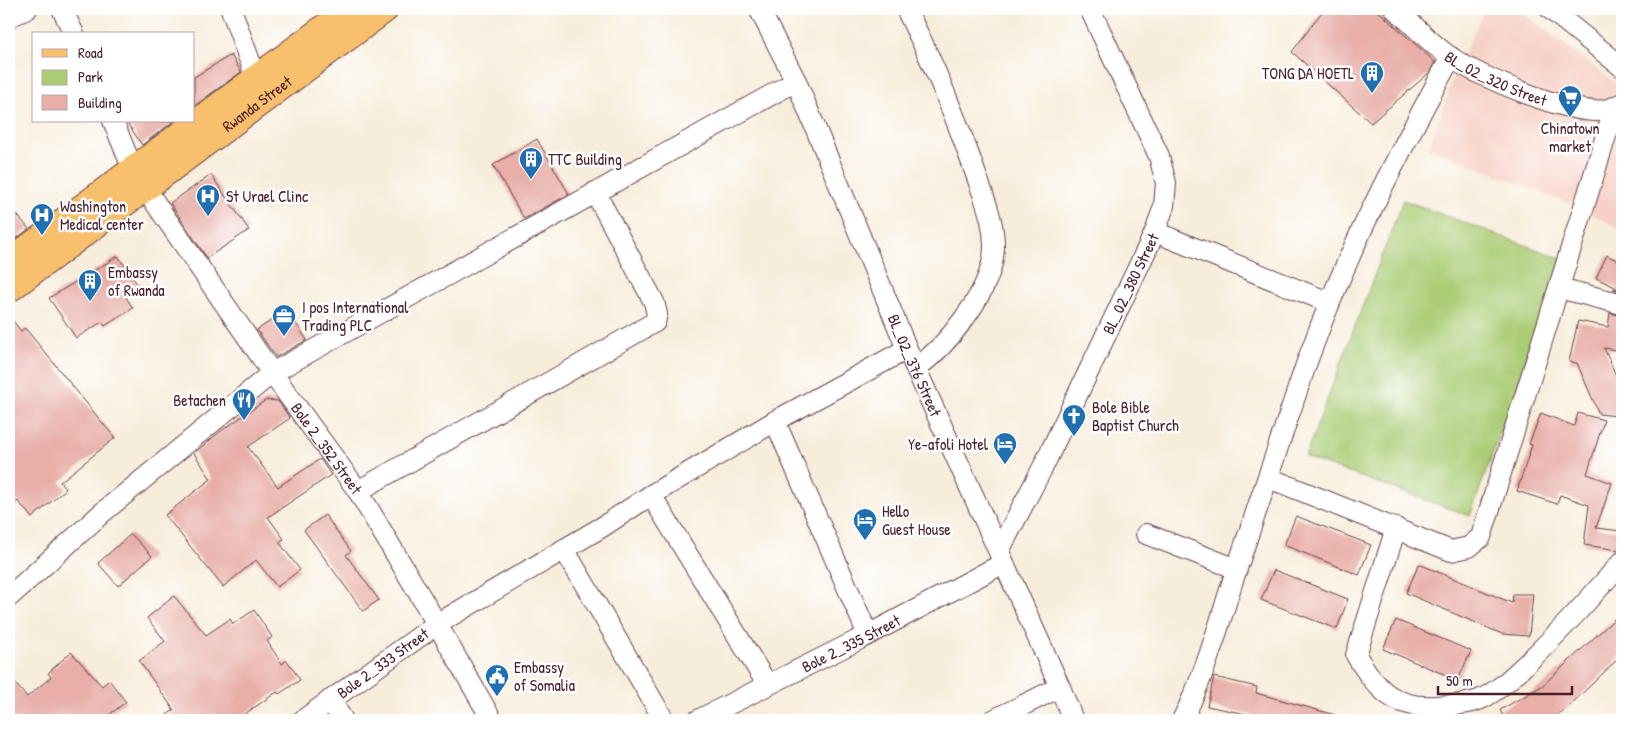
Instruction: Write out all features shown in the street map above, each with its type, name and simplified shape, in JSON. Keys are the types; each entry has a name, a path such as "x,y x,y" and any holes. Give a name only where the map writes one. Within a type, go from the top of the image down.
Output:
{"main road":[{"name":"Rwanda Street","path":"9,288 140,180 256,78 351,9"},
{"name":"Rwanda Street","path":"9,263 140,180 384,9"}],"street":[{"path":"9,17 26,9"},
{"path":"62,9 73,32"},
{"path":"231,9 256,78"},
{"name":"BL_02_376 Street","path":"759,9 796,82 907,349 1060,687 1073,720"},
{"path":"906,9 942,83 990,214 994,241 993,260 973,304 942,347 916,368"},
{"name":"BL_02_380 Street","path":"1001,557 1155,232 1164,206 1166,183 1159,156 1090,9"},
{"name":"BL_02_320 Street","path":"1394,9 1451,57 1480,75 1559,104 1596,110 1619,105"},
{"path":"1550,9 1622,67"},
{"path":"1182,720 1193,700 1220,625 1237,569 1328,302 1392,164 1451,57"},
{"path":"9,597 102,513 272,373 796,82"},
{"path":"1269,478 1451,551 1469,547 1481,537 1619,105"},
{"name":"Bole 2_352 Street","path":"113,122 140,180 272,373 358,491 492,720"},
{"path":"358,491 655,322 657,314 654,302 595,192"},
{"path":"1155,232 1328,302"},
{"path":"1560,288 1622,304"},
{"name":"Bole 2_333 Street","path":"303,720 437,624 775,422 907,349"},
{"path":"775,422 868,635"},
{"path":"651,495 768,684"},
{"path":"1396,528 1356,655 1370,679 1388,696 1418,707 1453,705 1480,700 1508,681 1555,637 1622,562"},
{"path":"1146,534 1237,569"},
{"path":"564,549 664,720"},
{"name":"Bole 2_335 Street","path":"708,718 768,684 868,635 1001,557"},
{"path":"993,720 1060,687"},
{"path":"330,700 344,720"}],"shaded area":[{"path":"1485,9 1517,9 1622,88 1622,230 1578,207 1429,148 1455,72"}],"green space":[{"path":"1403,200 1563,259 1470,516 1305,457"}],"building":[{"name":"TONG DA HOETL","path":"1324,9 1376,9 1435,62 1429,73 1371,123 1292,52"},
{"path":"231,55 241,72 195,105 195,76"},
{"path":"127,122 173,122 142,145"},
{"name":"TTC Building","path":"537,139 569,194 524,219 493,165"},
{"name":"St Urael Clinc","path":"211,175 249,230 207,258 170,203"},
{"path":"9,205 29,229 9,244"},
{"path":"1607,255 1622,263 1622,292 1613,289 1619,289 1596,278"},
{"name":"Embassy of Rwanda","path":"118,256 139,287 125,296 133,308 105,326 102,322 76,338 49,298"},
{"name":"I pos International Trading PLC","path":"287,310 307,340 276,357 257,330"},
{"path":"1610,313 1622,316 1622,351 1604,348 1621,387 1617,416 1599,414 1577,363 1569,362 1578,321 1608,327"},
{"path":"9,316 21,331 25,328 115,438 60,482 66,489 32,518 18,501 9,509"},
{"path":"266,400 278,401 290,418 248,447 278,487 320,459 331,475 268,517 284,539 279,542 300,570 277,587 256,560 223,587 165,515 211,479 194,453 221,431"},
{"path":"1541,413 1574,426 1578,413 1604,420 1587,474 1612,483 1596,528 1621,531 1619,550 1584,545 1589,505 1560,495 1557,504 1517,491 1532,445 1529,444"},
{"path":"325,515 351,551 346,555 379,600 363,611 304,530"},
{"path":"1296,516 1371,545 1359,575 1284,545"},
{"path":"131,534 152,556 118,586 98,563"},
{"path":"1419,564 1512,603 1513,594 1533,594 1529,636 1502,634 1406,593"},
{"path":"1274,570 1348,599 1337,629 1261,600"},
{"path":"174,596 206,635 230,619 233,624 254,610 272,637 267,641 282,664 287,660 300,680 279,694 277,692 236,720 160,720 174,710 139,661 165,641 147,618"},
{"path":"1622,612 1622,655 1566,709 1547,720 1505,720 1500,710 1542,686"},
{"path":"1396,620 1471,651 1458,680 1383,649"},
{"path":"71,652 102,686 109,680 126,702 102,720 9,720 9,677 27,697 51,677 48,673"},
{"path":"1214,677 1257,687 1256,693 1339,716 1339,720 1275,720 1207,706"}],"place":[{"name":"TONG DA HOETL","path":"1372,94"},
{"name":"Chinatown market","path":"1570,118"},
{"name":"TTC Building","path":"531,180"},
{"name":"St Urael Clinc","path":"208,217"},
{"name":"Washington Medical center","path":"42,236"},
{"name":"Embassy of Rwanda","path":"90,302"},
{"name":"I pos International Trading PLC","path":"284,337"},
{"name":"Betachen","path":"244,421"},
{"name":"Bole Bible Baptist Church","path":"1074,437"},
{"name":"Ye-afoli Hotel","path":"1005,465"},
{"name":"Hello Guest House","path":"865,541"},
{"name":"Embassy of Somalia","path":"497,697"}]}
